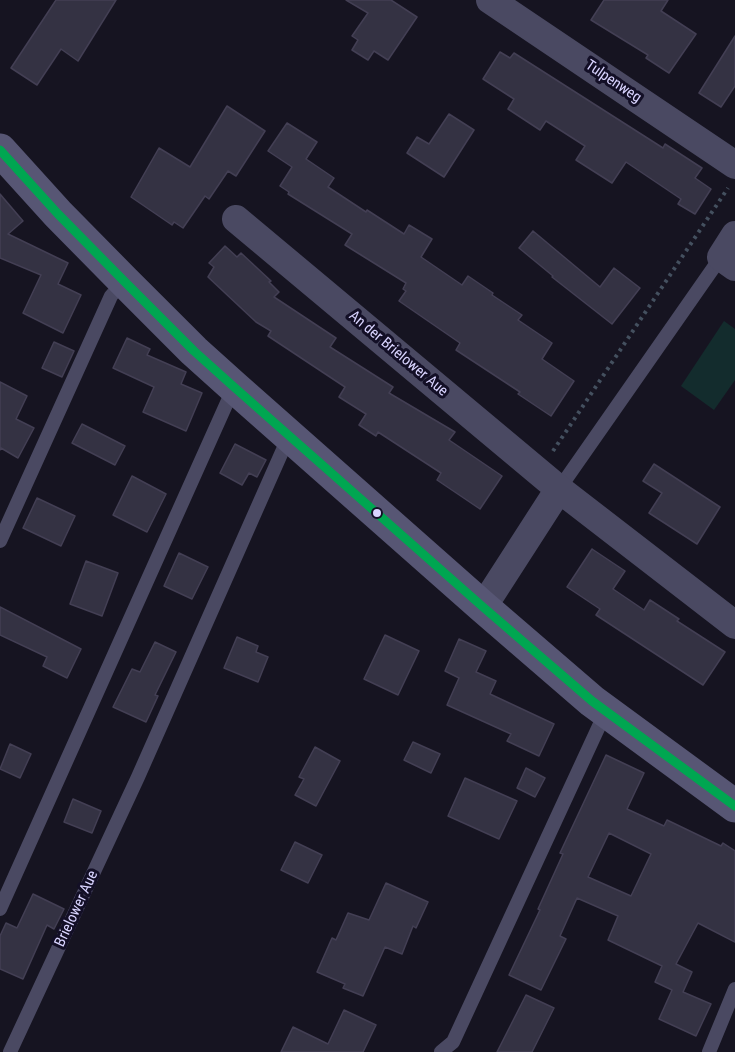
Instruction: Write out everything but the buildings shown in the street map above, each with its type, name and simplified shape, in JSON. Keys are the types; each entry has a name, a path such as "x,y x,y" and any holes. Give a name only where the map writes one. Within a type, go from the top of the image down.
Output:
{"street":[{"name":"Tulpenweg","path":"490,0 732,176"},
{"path":"0,150 58,214 124,281 194,351 234,387 483,607 606,711 735,806"},
{"name":"An der Brielower Aue","path":"236,219 549,481 735,625"},
{"path":"483,607 549,481"}],"lane":[{"path":"549,481 730,253"},
{"path":"0,541 111,296 124,281"},
{"path":"0,909 234,387"},
{"name":"Brielower Aue","path":"10,1052 138,777 289,436"},
{"path":"441,1052 453,1042 606,711"},
{"path":"709,1052 735,989"}],"path":[{"path":"549,481 732,176"}],"green space":[{"path":"724,321 735,329 735,380 714,410 681,386"}],"transit line":[{"path":"0,150 58,214 124,281 194,351 234,387 592,701 735,806"}]}
